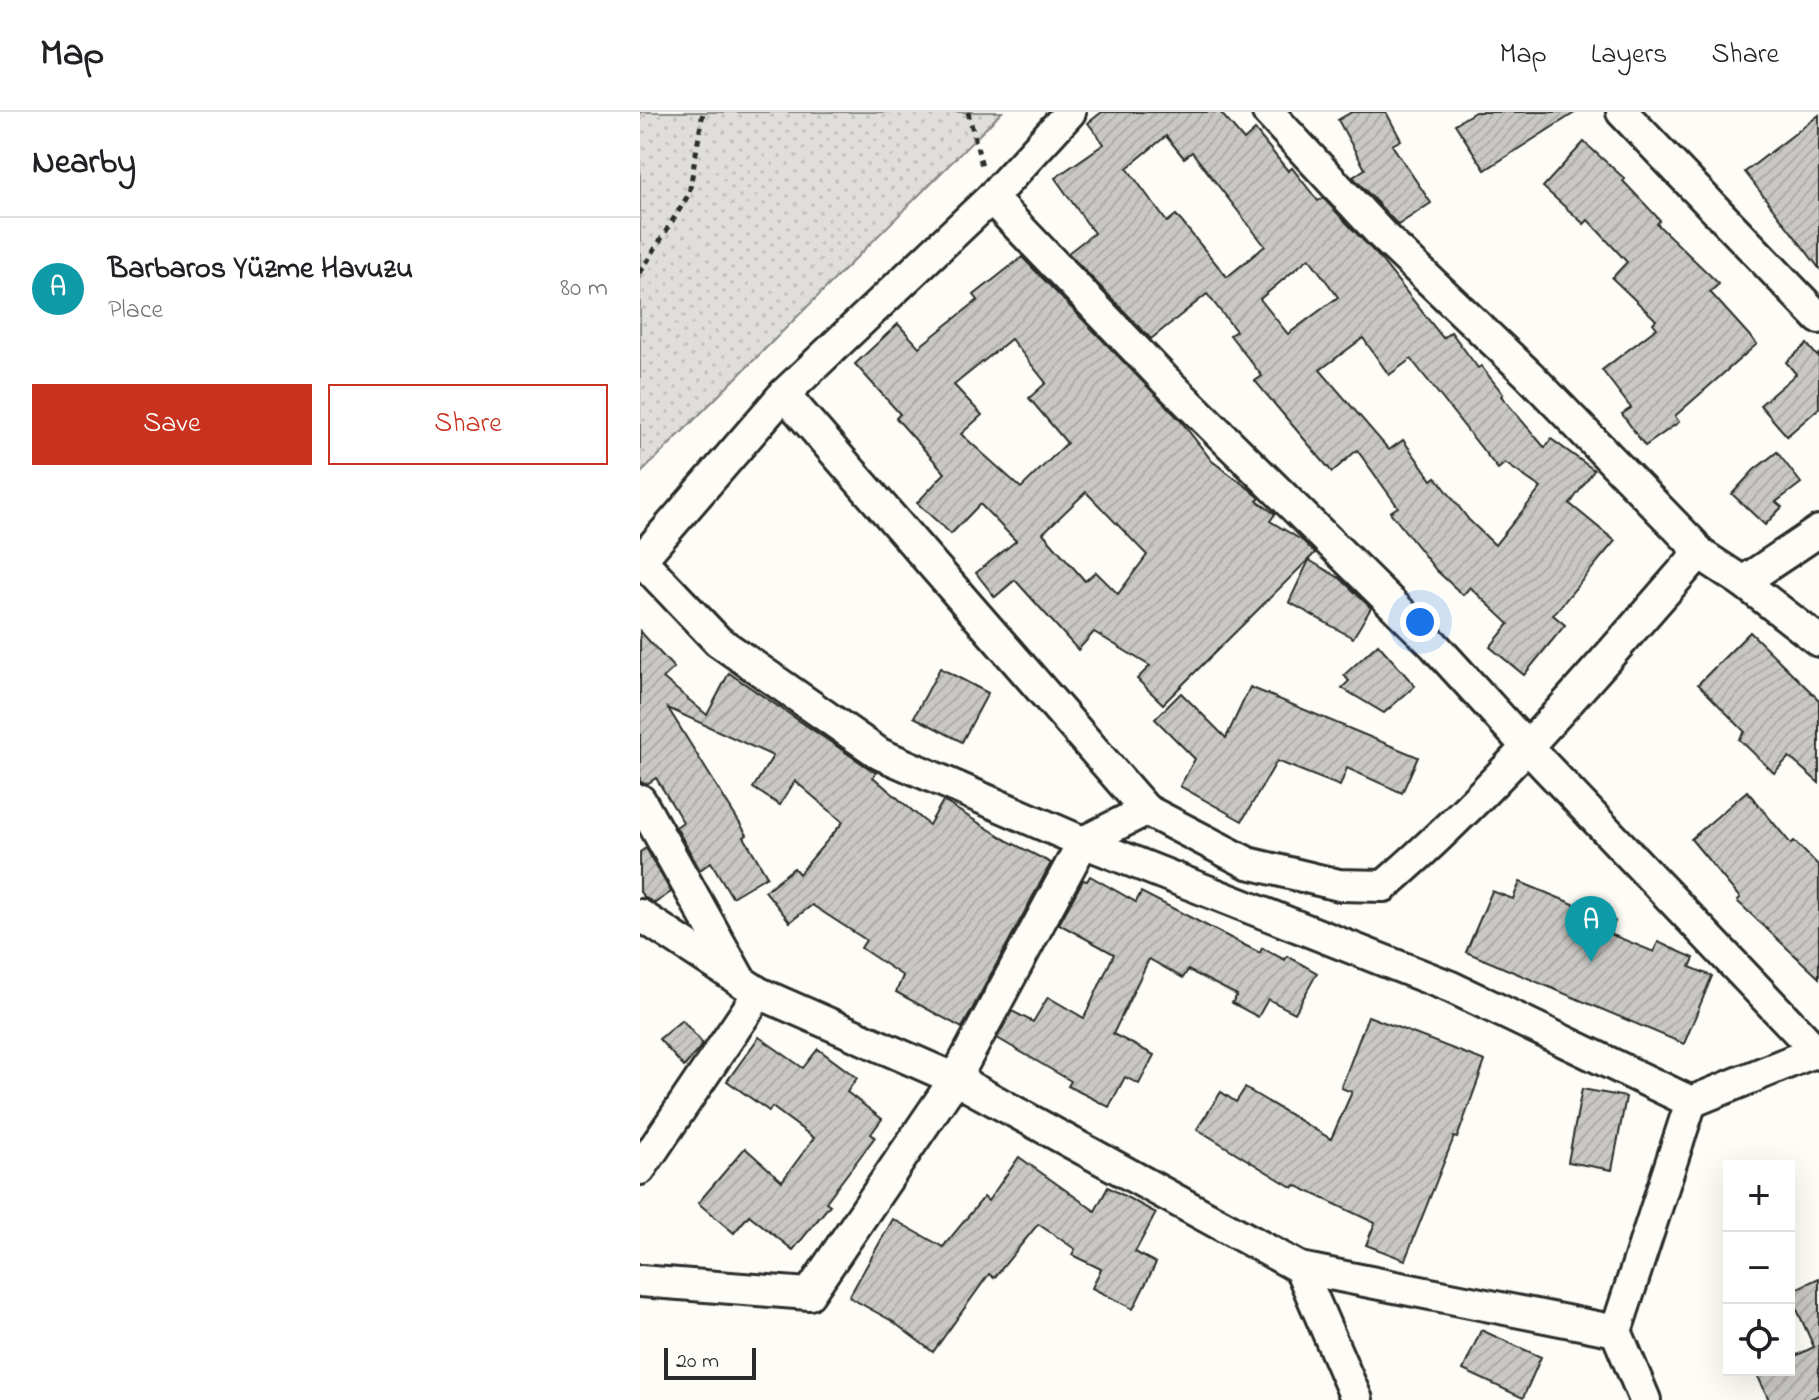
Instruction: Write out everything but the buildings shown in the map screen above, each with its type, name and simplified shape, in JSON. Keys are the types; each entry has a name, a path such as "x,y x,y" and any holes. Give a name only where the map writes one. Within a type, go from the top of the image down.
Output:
{"street":[{"path":"991,198 1164,379 1433,644 1527,747 1819,1051 1691,1102 1451,987 1083,842 880,754 718,641 640,560 784,394 991,198 1070,112"},
{"path":"1268,112 1383,236 1528,374 1699,553 1743,582 1819,641"},
{"path":"1622,112 1819,318"},
{"path":"784,394 1146,810 1248,863 1339,885 1384,886 1433,844 1527,747 1699,553"},
{"path":"1743,582 1819,531"},
{"path":"640,800 749,985"},
{"path":"640,1281 809,1294 955,1079 1083,842 1146,810"},
{"path":"640,915 749,985 955,1079 1300,1268 1616,1331"},
{"path":"640,1169 749,985"},
{"path":"1645,1400 1616,1331 1691,1102"},
{"path":"1300,1268 1357,1400"}],"path":[{"path":"640,273 689,194 703,112"},
{"path":"968,112 991,198"}],"shaded area":[{"path":"640,112 1002,112 640,474"}],"place":[{"name":"Barbaros Yüzme Havuzu","path":"1591,962"}]}
